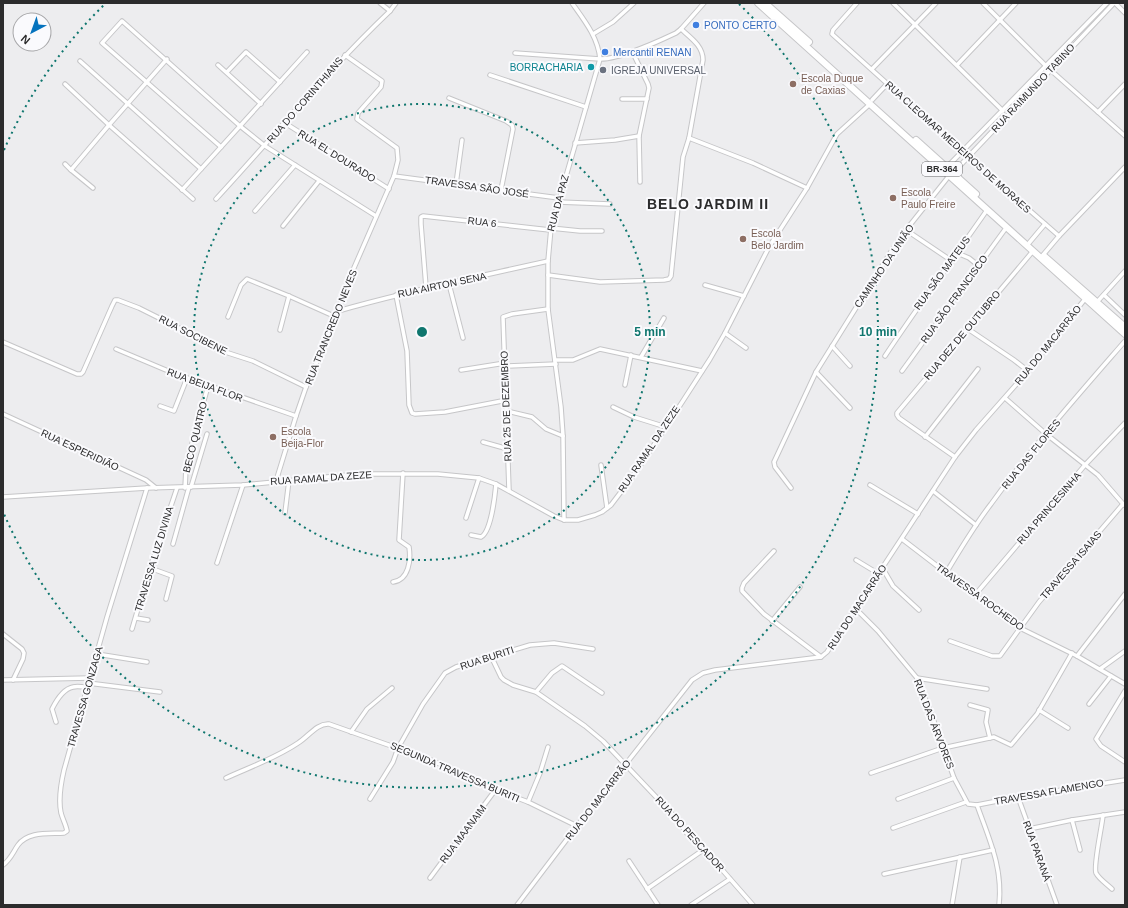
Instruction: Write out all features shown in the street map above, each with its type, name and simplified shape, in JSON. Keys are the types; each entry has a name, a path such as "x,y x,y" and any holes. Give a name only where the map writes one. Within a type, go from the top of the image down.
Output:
{"highway":[{"name":"BR-364","path":"758,3 947,167 951,174 1006,228 1125,334"},
{"name":"BR-364","path":"765,3 951,174 1125,327"}],"street":[{"path":"380,3 390,11"},
{"name":"RUA DO CORINTHIANS","path":"216,199 345,55 390,11 396,3"},
{"path":"578,3 573,5 593,34 599,50 600,59"},
{"path":"593,34 613,22 634,3"},
{"path":"515,53 600,59 610,58 665,38 681,29 704,3"},
{"name":"RUA CLEOMAR MEDEIROS DE MORAES","path":"857,3 832,32 833,34 887,84 1059,236"},
{"path":"893,3 1007,115"},
{"path":"872,69 936,3"},
{"path":"983,3 1046,66 1125,136"},
{"path":"957,65 1016,3"},
{"name":"RUA RAIMUNDO TABINO","path":"947,167 1107,3"},
{"path":"1114,3 1125,13"},
{"name":"RUA RAIMUNDO TABINO","path":"951,174 1114,3"},
{"path":"221,148 102,43 122,21 240,126 265,146 376,216"},
{"path":"548,275 586,281 612,282 664,280 670,278 672,273 683,157 689,138 703,56 700,47 681,29"},
{"path":"1074,36 1078,40"},
{"path":"632,51 649,88 639,136 640,182"},
{"path":"227,72 246,52 280,82"},
{"path":"182,190 307,52"},
{"name":"RUA TRANCREDO NEVES","path":"276,481 306,387 336,317 350,277 389,189 398,160 398,148 358,120 357,116 381,87 382,82 378,77 345,55"},
{"name":"RUA DA PAZ","path":"564,520 563,436 561,407 548,309 550,229 600,59"},
{"path":"71,170 128,102 167,60"},
{"path":"80,61 128,102 201,169"},
{"path":"218,65 261,104"},
{"path":"490,75 586,107"},
{"path":"65,84 108,125 193,199"},
{"name":"RUA RAMAL DA ZEZE","path":"3,497 243,484 358,474 403,473 452,475 479,478 509,490 554,516 564,520 585,518 599,513 607,508 633,476 726,333 769,247 806,188 837,134 872,102 887,84"},
{"path":"1098,112 1125,84"},
{"path":"449,98 506,121 512,125 513,129 501,190"},
{"path":"622,100 647,99"},
{"name":"RUA EL DOURADO","path":"285,123 389,189"},
{"path":"575,143 615,140 639,136"},
{"path":"689,138 753,163 806,188"},
{"path":"456,184 462,140"},
{"path":"66,164 93,188"},
{"path":"255,211 295,165"},
{"path":"1043,255 1059,236 1125,167"},
{"name":"CAMINHO DA UNIÃO","path":"791,488 775,467 774,461 816,372 876,274 906,230 951,174"},
{"name":"TRAVESSA SÃO JOSÉ","path":"394,176 501,190 558,200 610,204"},
{"path":"283,226 320,181"},
{"name":"RUA SÃO MATEUS","path":"885,356 917,307 952,261 987,210"},
{"name":"RUA 6","path":"426,288 421,224 422,216 426,215 550,229"},
{"path":"1029,244 1045,224"},
{"name":"RUA SÃO FRANCISCO","path":"902,371 1006,228"},
{"path":"550,229 602,231"},
{"path":"906,230 952,261"},
{"name":"RUA DEZ DE OUTUBRO","path":"925,437 900,419 897,415 900,408 1033,251"},
{"path":"957,253 968,258 978,266"},
{"name":"RUA AIRTON SENA","path":"338,311 396,295 548,262"},
{"path":"1097,302 1125,271"},
{"path":"228,317 241,285 247,279 336,317"},
{"path":"448,284 463,338"},
{"path":"705,285 744,296"},
{"path":"396,295 407,351 409,406 414,414 445,412 507,400"},
{"path":"1104,295 1125,315"},
{"path":"280,330 289,296"},
{"name":"RUA DO MACARRÃO","path":"517,905 688,683 696,676 723,669 821,657 829,650 955,457 976,430 1028,371 1086,299"},
{"name":"RUA SOCIBENE","path":"3,342 38,358 77,374 81,374 114,302 118,300 124,301 183,330 216,349 259,364 306,387"},
{"name":"RUA 25 DE DEZEMBRO","path":"509,490 504,316 548,309"},
{"path":"641,357 664,318"},
{"path":"968,329 1028,371"},
{"path":"726,333 746,348"},
{"name":"RUA DAS FLORES","path":"946,573 976,525 1006,484 1046,434 1125,341"},
{"path":"832,346 850,366"},
{"name":"RUA BEIJA FLOR","path":"116,349 208,386 296,416"},
{"path":"461,370 505,364 573,360 600,349 702,371"},
{"path":"625,384 631,355"},
{"path":"955,457 925,437 978,369"},
{"path":"816,372 850,408"},
{"path":"160,406 174,411 187,378"},
{"name":"BECO QUATRO","path":"189,487 186,468 208,386"},
{"path":"1005,398 1046,434 1098,475 1124,505"},
{"path":"613,407 634,417 666,427"},
{"path":"507,411 532,417 546,429 563,436"},
{"name":"RUA ESPERIDIÃO","path":"3,414 146,480 156,488"},
{"name":"RUA PRINCESINHA","path":"975,595 1086,465 1125,423"},
{"path":"172,544 207,434"},
{"path":"483,442 508,449"},
{"path":"600,465 607,508"},
{"path":"393,582 399,581 403,578 409,566 409,547 399,540 403,473"},
{"path":"466,518 479,478"},
{"path":"286,513 288,480"},
{"path":"217,563 243,484"},
{"path":"471,535 481,537 485,534 492,511 496,484"},
{"path":"870,485 918,514"},
{"name":"TRAVESSA GONZAGA","path":"3,865 12,857 22,840 35,834 64,833 67,831 61,812 61,786 86,688 147,488"},
{"name":"TRAVESSA LUZ DIVINA","path":"148,620 136,618 150,568 177,488"},
{"path":"933,491 976,525"},
{"name":"TRAVESSA ISAIAS","path":"950,641 992,656 999,656 1040,602 1124,505"},
{"name":"TRAVESSA ROCHEDO","path":"902,539 1020,628 1072,653 1125,684"},
{"path":"774,551 744,583 742,588 744,594 772,621 821,657"},
{"path":"856,560 879,574"},
{"path":"150,568 172,576 166,599"},
{"path":"882,569 893,586 919,610"},
{"path":"772,621 800,587"},
{"path":"1077,656 1125,594"},
{"name":"RUA DAS ÁRVORES","path":"856,609 878,631 917,678 954,778 966,802"},
{"path":"132,629 136,618"},
{"path":"3,634 22,649 24,654 13,680"},
{"name":"RUA BURITI","path":"370,799 393,762 398,748 422,704 445,673 456,667 530,645 548,643 569,644 593,649"},
{"path":"1100,669 1125,651"},
{"path":"871,773 943,748 990,738 996,738 1011,745 1029,725 1039,710 1072,653"},
{"path":"97,654 147,662"},
{"name":"RUA DO PESCADOR","path":"490,656 502,679 512,685 536,692 594,733 677,819 688,835 753,905"},
{"path":"536,692 552,673 562,666 602,693"},
{"path":"1089,704 1110,676"},
{"path":"3,680 89,678"},
{"path":"917,678 987,689"},
{"path":"88,683 160,692"},
{"path":"56,722 52,709 63,693 74,687 86,688"},
{"path":"352,732 367,709 392,688"},
{"path":"1125,691 1105,726 1096,737 1096,741 1101,746 1125,762"},
{"path":"970,705 988,710 986,722 990,738"},
{"path":"1039,710 1068,728"},
{"name":"SEGUNDA TRAVESSA BURITI","path":"226,778 288,749 316,728 326,723 336,725 430,760 484,785 528,802 577,826"},
{"path":"528,802 540,773 548,747"},
{"path":"898,798 954,778"},
{"name":"TRAVESSA FLAMENGO","path":"975,805 1125,780"},
{"name":"RUA MAANAIM","path":"430,878 496,790"},
{"name":"RUA PARANÁ","path":"1018,797 1057,905"},
{"path":"893,828 966,802 975,805 993,850 1000,876 1001,891 999,905"},
{"path":"1029,829 1072,820 1125,812"},
{"path":"1103,815 1102,829 1095,865 1097,874 1112,889"},
{"path":"1072,820 1080,850"},
{"path":"647,889 703,850"},
{"path":"884,874 993,850"},
{"path":"952,905 960,857"},
{"path":"629,861 658,905"},
{"path":"691,905 730,879"}],"place":[{"name":"PONTO CERTO","path":"696,25"},
{"name":"Mercantil RENAN","path":"605,52"},
{"name":"BORRACHARIA","path":"591,67"},
{"name":"IGREJA UNIVERSAL","path":"603,70"},
{"name":"Escola Duque de Caxias","path":"793,84"},
{"name":"Escola Paulo Freire","path":"893,198"},
{"name":"Escola Belo Jardim","path":"743,239"},
{"name":"Escola Beija-Flor","path":"273,437"}],"district":[{"name":"BELO JARDIM II","path":"708,204"}]}
